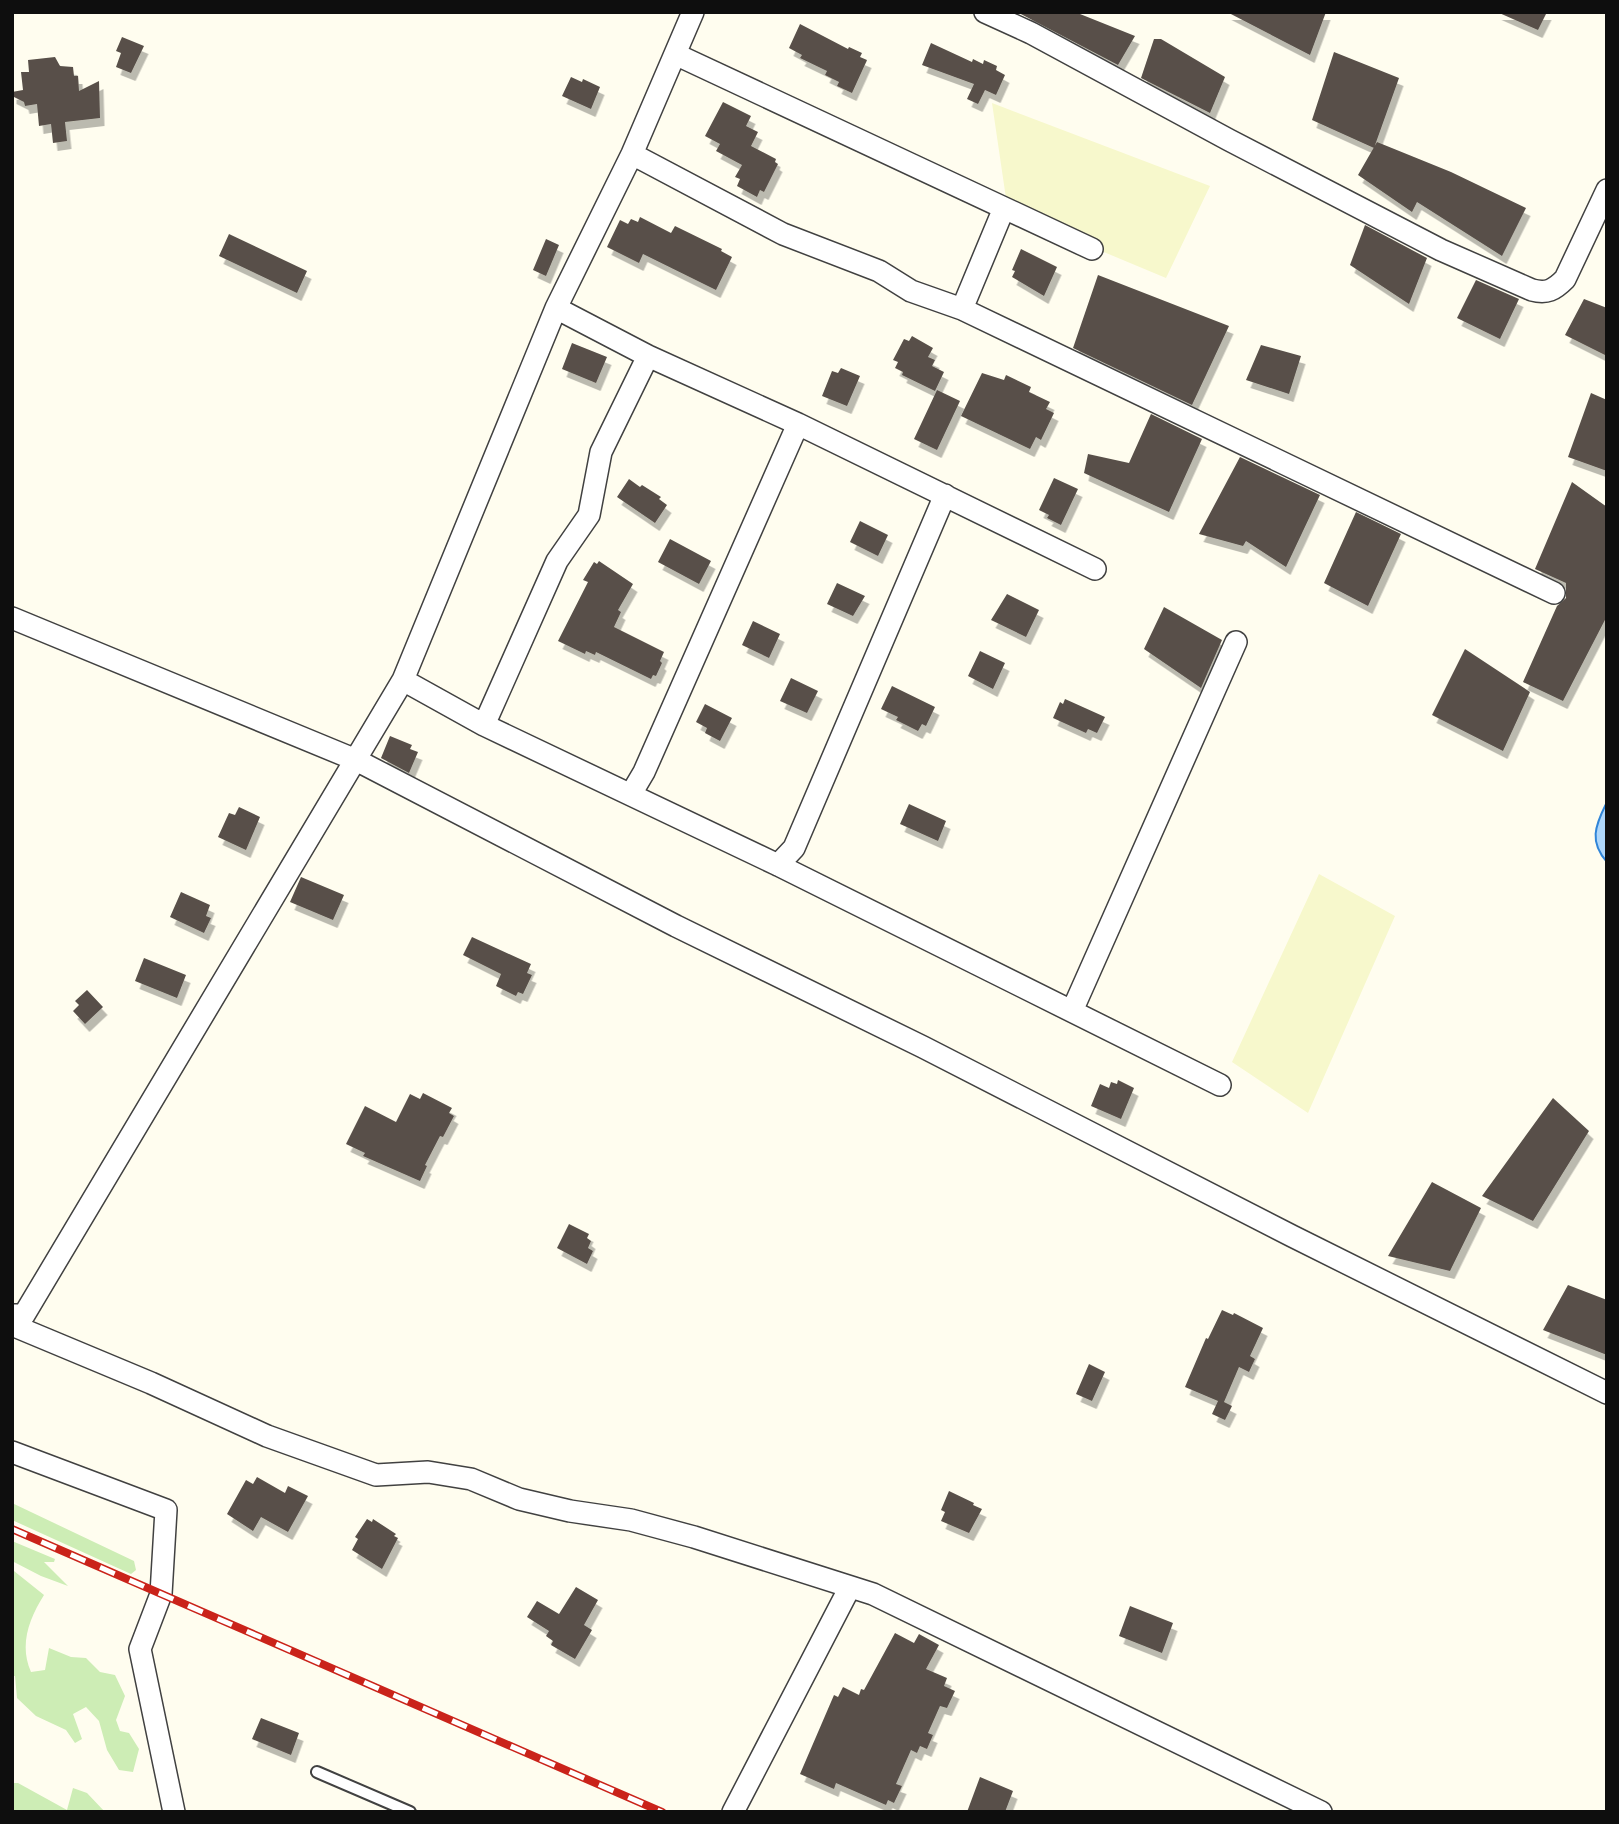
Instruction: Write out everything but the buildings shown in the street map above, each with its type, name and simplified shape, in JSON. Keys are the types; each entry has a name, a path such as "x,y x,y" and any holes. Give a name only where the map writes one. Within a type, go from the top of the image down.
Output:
{"street":[{"path":"12,1315 24,1315 403,680 556,308 632,154 693,12"},
{"path":"985,12 1031,33 1228,140 1441,250 1532,290 1547,292 1565,279 1607,190"},
{"path":"675,54 1092,249"},
{"path":"632,154 783,234 879,271 911,291 962,309 1554,593"},
{"path":"962,309 1004,208"},
{"path":"556,308 648,356 798,424 1094,569"},
{"path":"484,725 557,561 589,515 601,452 648,356"},
{"path":"631,794 644,772 798,424"},
{"path":"778,865 794,848 945,495"},
{"path":"12,618 356,761 676,926 923,1047 1292,1236 1607,1392"},
{"path":"1072,1011 1236,642"},
{"path":"403,680 484,725 778,865 1220,1084"},
{"path":"12,1325 151,1383 267,1436 376,1475 428,1472 471,1479 519,1499 656,1527 873,1594 1321,1812"},
{"path":"12,1452 166,1510 161,1594 140,1649 174,1812"},
{"path":"733,1812 850,1587"}],"lane":[{"path":"317,1772 410,1812"}],"green space":[{"path":"992,103 1210,186 1166,278 1008,212"},
{"path":"1319,874 1395,916 1308,1113 1232,1062"},
{"path":"12,1503 134,1561 136,1570 131,1574 12,1520"},
{"path":"12,1541 55,1559 54,1562 44,1562 68,1586 12,1561"},
{"path":"12,1564 14,1571 44,1595 27,1632 27,1662 31,1672 45,1670 49,1648 71,1657 86,1658 100,1672 115,1675 125,1696 116,1720 120,1731 129,1733 139,1749 133,1772 119,1770 107,1750 99,1721 86,1707 73,1714 82,1739 75,1743 66,1730 36,1716 17,1698 15,1676 12,1676"},
{"path":"12,1783 18,1783 67,1810 73,1788 87,1793 105,1812 12,1812"}],"water":[{"path":"1606,804 1607,862 1596,841 1597,827"}],"railway":[{"path":"12,1529 662,1812"}]}
